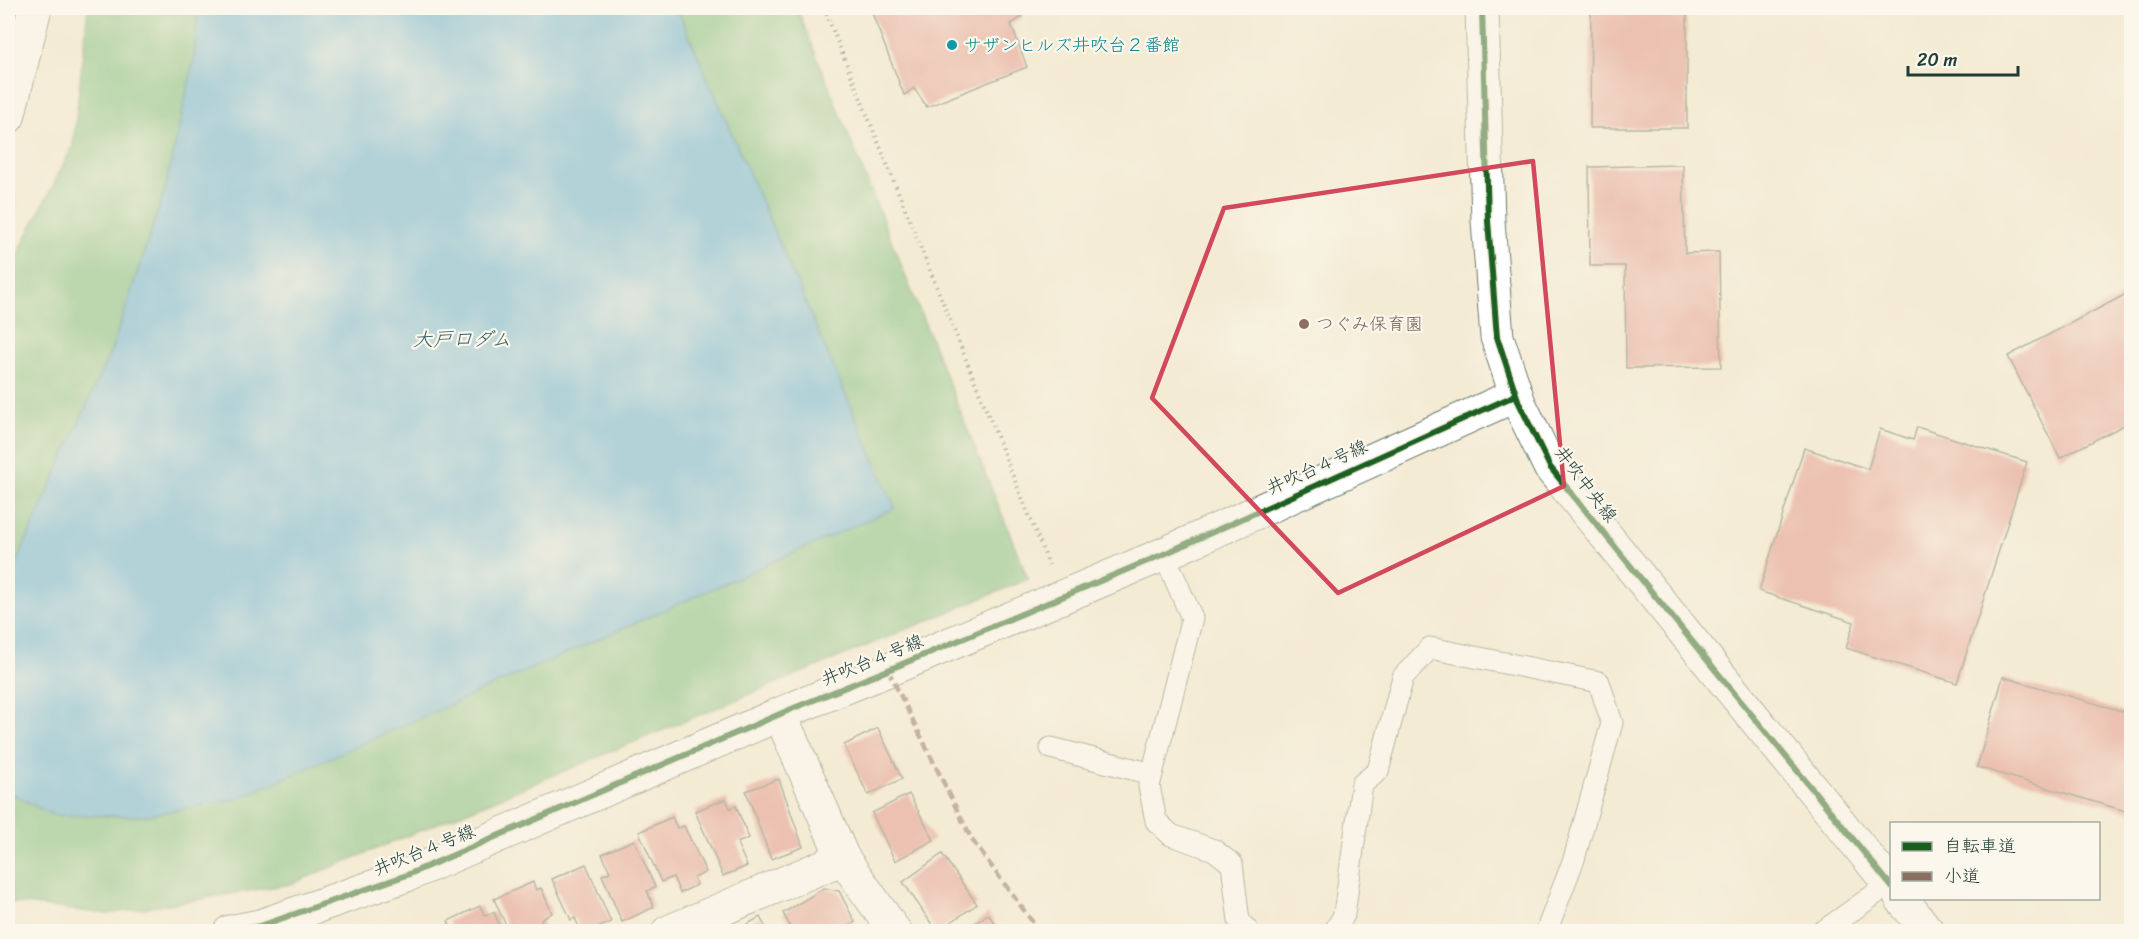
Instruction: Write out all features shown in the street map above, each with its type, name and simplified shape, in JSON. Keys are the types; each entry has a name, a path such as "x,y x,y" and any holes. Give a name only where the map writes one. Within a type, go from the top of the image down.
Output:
{"street":[{"path":"8,117 35,8"},
{"name":"井吹中央線","path":"1482,8 1488,221 1497,338 1516,395 1550,467 1890,885"},
{"name":"井吹台４号線","path":"251,930 407,875 780,714 1164,554 1516,395"},
{"path":"780,714 843,858 895,932"},
{"path":"668,932 843,858"},
{"name":"井吹中央線","path":"1902,900 1928,932"}],"lane":[{"path":"1164,554 1192,618 1149,786 1155,820 1171,835 1214,850 1232,864 1239,921 1248,932"},
{"path":"1334,932 1344,915 1362,784 1378,771 1403,677 1430,648 1599,682 1612,723 1574,859 1546,932"},
{"path":"1051,748 1152,774"},
{"path":"1822,932 1890,892"}],"path":[{"path":"824,8 1062,597"}],"highlighted area":[{"path":"1533,161 1564,486 1338,593 1152,398 1224,208"}],"green space":[{"path":"88,8 198,8 194,60 165,190 113,346 8,582 8,273 73,146"},
{"path":"677,8 797,8 1028,579 291,884 108,914 8,902 8,792 53,815 143,816 895,508"}],"water":[{"name":"大戸口ダム","path":"198,8 677,8 895,508 237,799 143,816 53,815 8,792 8,582 113,346 165,190 194,60"}],"building":[{"name":"サザンヒルズ井吹台２番館","path":"870,8 1018,8 1022,17 1011,24 1027,67 927,107 914,88 904,95"},
{"path":"1591,8 1687,8 1687,128 1590,128"},
{"path":"1683,165 1685,253 1719,252 1721,367 1626,368 1625,266 1590,266 1589,167"},
{"path":"2132,291 2132,421 2060,458 2008,356"},
{"path":"1917,427 2027,462 1957,683 1846,648 1854,622 1759,591 1804,448 1868,469 1880,429 1913,440"},
{"path":"2003,677 2132,714 2132,813 1977,767"},
{"path":"878,728 902,779 868,795 844,745"},
{"path":"779,779 803,847 771,859 746,791"},
{"path":"909,794 934,840 895,861 872,813"},
{"path":"726,799 730,808 736,806 749,838 737,843 747,866 723,876 695,811"},
{"path":"672,817 677,828 684,826 706,872 694,878 697,885 680,893 673,877 661,882 639,832"},
{"path":"634,840 655,887 647,891 654,907 622,922 602,875 610,872 602,854"},
{"path":"942,854 977,904 937,932 903,882"},
{"path":"586,864 611,922 589,932 581,932 575,918 571,920 552,879"},
{"path":"533,882 536,890 541,888 552,913 541,919 546,932 509,932 494,899"},
{"path":"824,888 839,891 855,922 840,932 793,932 783,913"},
{"path":"480,906 485,916 494,912 502,932 453,932 448,921"},
{"path":"988,914 1001,932 963,932"},
{"path":"760,917 768,932 733,932"},
{"path":"442,925 444,932 428,932"},
{"path":"728,926 731,932 717,932"}],"marked path":[{"path":"888,670 972,840 1040,932"}],"cycle path":[{"path":"1482,8 1488,221 1497,337 1519,403 1550,467 1890,885"},
{"path":"230,932 260,926 407,875 794,708 1164,554 1516,395"}],"place":[{"name":"サザンヒルズ井吹台２番館","path":"952,45"},
{"name":"つぐみ保育園","path":"1304,324"}]}
